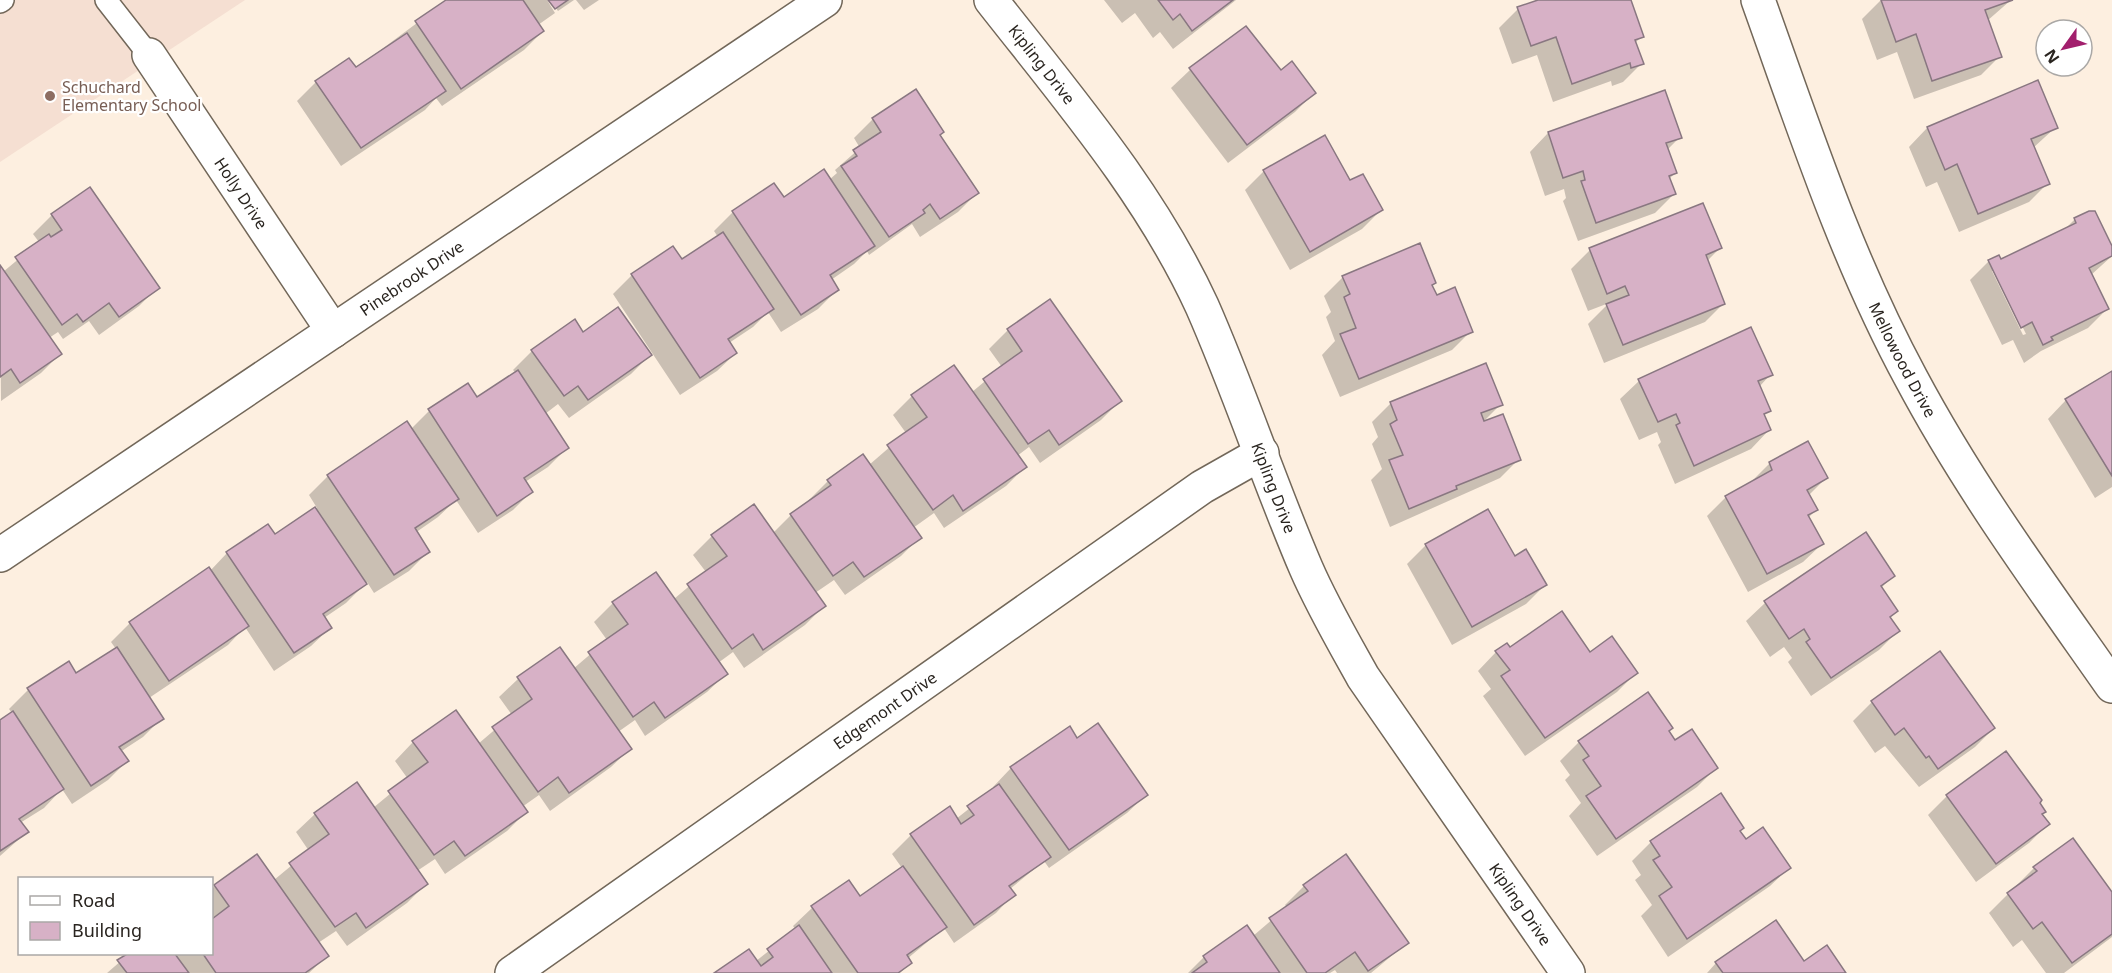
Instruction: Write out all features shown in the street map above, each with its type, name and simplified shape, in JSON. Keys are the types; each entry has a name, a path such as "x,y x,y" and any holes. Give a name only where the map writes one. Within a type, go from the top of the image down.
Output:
{"street":[{"name":"Pinebrook Drive","path":"0,555 825,0"},
{"name":"Kipling Drive","path":"992,0 1090,127 1155,219 1201,306 1262,453 1306,568 1337,631 1363,676 1569,973"},
{"name":"Mellowood Drive","path":"1758,0 1831,201 1870,295 1910,377 1955,458 2112,686"},
{"name":"Holly Drive","path":"149,55 333,332"},
{"name":"Edgemont Drive","path":"512,973 1193,494 1262,453"}],"lane":[{"path":"106,0 149,55"}],"shaded area":[{"name":"Schuchard Elementary School","path":"0,0 245,0 0,162"}],"building":[{"path":"446,0 523,0 544,31 461,89 415,21"},
{"path":"548,0 568,0 555,9"},
{"path":"1158,0 1233,0 1192,31 1180,14 1173,20"},
{"path":"1538,0 1631,0 1644,37 1635,40 1644,64 1631,68 1630,63 1572,84 1556,37 1531,46 1517,7"},
{"path":"1881,0 2013,0 1985,10 2002,57 1932,81 1916,34 1896,42"},
{"path":"1246,26 1281,70 1292,61 1316,93 1247,145 1189,68"},
{"path":"407,33 446,91 361,148 315,81 349,58 356,67"},
{"path":"2038,80 2058,128 2031,139 2050,184 1978,214 1957,164 1945,170 1927,127"},
{"path":"916,89 944,132 940,135 979,193 940,219 930,204 923,210 925,213 889,237 841,166 857,156 853,150 881,132 872,118"},
{"path":"1665,90 1682,138 1666,143 1677,173 1669,176 1676,194 1596,223 1581,181 1585,180 1583,171 1563,178 1548,132"},
{"path":"1325,135 1350,180 1363,174 1383,210 1310,252 1263,170"},
{"path":"824,169 875,246 830,275 839,290 801,315 732,211 774,183 784,197"},
{"path":"90,187 160,288 119,317 109,303 83,322 77,314 62,325 15,257 49,234 51,237 62,230 51,214"},
{"path":"1703,203 1722,248 1706,255 1725,304 1623,345 1606,304 1629,295 1625,286 1607,294 1589,248"},
{"path":"2089,211 2095,211 2112,246 2112,256 2089,268 2109,309 2051,337 2053,340 2043,345 2032,322 2021,328 1988,260 1999,255 2001,259 2076,223 2074,218"},
{"path":"723,232 774,309 728,339 737,353 700,378 631,274 673,246 682,259"},
{"path":"1420,243 1436,283 1432,285 1437,295 1455,287 1473,332 1359,379 1340,334 1356,328 1344,297 1350,294 1342,276"},
{"path":"0,265 62,354 20,383 11,369 0,377"},
{"path":"1050,299 1122,401 1059,445 1049,430 1028,444 983,379 1022,351 1007,329"},
{"path":"618,307 652,355 588,400 578,386 564,396 531,350 575,319 583,332"},
{"path":"1751,327 1773,375 1758,381 1771,411 1764,414 1771,430 1694,466 1676,425 1680,423 1676,414 1658,422 1638,379"},
{"path":"1486,363 1503,405 1481,413 1484,421 1503,414 1521,460 1456,486 1457,489 1409,509 1389,460 1403,455 1390,424 1397,420 1390,402"},
{"path":"954,365 1027,467 963,511 953,495 933,510 887,445 927,417 911,395"},
{"path":"518,370 569,448 524,478 533,492 497,516 428,409 468,383 477,397"},
{"path":"2112,371 2112,476 2065,399"},
{"path":"407,421 459,499 415,528 430,552 394,575 327,475"},
{"path":"1808,441 1828,478 1807,490 1818,510 1808,515 1824,544 1767,574 1725,496 1772,470 1769,462"},
{"path":"863,454 922,538 864,577 853,562 833,576 790,514 831,485 827,480"},
{"path":"754,504 826,606 763,650 753,634 732,649 687,584 727,556 711,535"},
{"path":"315,507 367,584 323,614 332,628 294,653 226,552 268,524 275,534"},
{"path":"1488,509 1515,556 1526,549 1547,585 1472,627 1425,544"},
{"path":"1866,532 1895,576 1881,586 1898,611 1890,617 1900,631 1831,678 1806,642 1810,639 1804,629 1789,639 1764,601"},
{"path":"209,567 249,626 169,681 129,622"},
{"path":"656,572 728,674 665,718 654,702 633,717 588,652 628,624 612,602"},
{"path":"1562,611 1590,652 1612,636 1638,673 1545,738 1501,676 1510,670 1495,651 1507,643 1510,647"},
{"path":"117,647 164,719 119,747 129,761 91,786 27,688 69,661 76,673"},
{"path":"560,647 632,749 569,793 558,777 538,792 492,727 532,699 517,677"},
{"path":"1940,651 1995,728 1938,769 1929,756 1926,758 1904,728 1895,735 1871,701"},
{"path":"1648,692 1673,728 1669,731 1675,740 1692,729 1718,768 1616,839 1586,796 1601,786 1583,760 1589,756 1578,741"},
{"path":"456,710 528,812 465,856 454,841 434,855 388,791 428,762 412,741"},
{"path":"13,711 64,789 19,819 29,832 0,851 0,720"},
{"path":"1098,723 1148,795 1069,850 1010,767 1070,726 1077,738"},
{"path":"2006,751 2042,800 2040,803 2046,812 2042,814 2050,824 1996,864 1946,795"},
{"path":"357,782 428,884 366,928 356,913 335,927 289,863 329,834 314,813"},
{"path":"999,784 1051,857 1009,886 1016,895 974,925 910,834 950,806 961,824 974,815 967,806"},
{"path":"1721,793 1744,828 1740,831 1746,839 1763,827 1791,868 1687,939 1659,896 1672,887 1653,860 1660,856 1650,841"},
{"path":"2073,838 2112,892 2112,934 2072,963 2042,922 2033,929 2007,893 2037,871 2033,867"},
{"path":"257,854 329,956 305,973 216,973 204,955 213,955 213,918 229,906 214,885"},
{"path":"1346,854 1409,943 1368,971 1355,952 1325,973 1307,973 1269,918 1308,891 1303,885"},
{"path":"903,866 947,927 907,955 912,963 898,973 858,973 811,906 849,880 860,896"},
{"path":"1776,920 1804,961 1827,945 1846,973 1723,973 1715,962"},
{"path":"799,925 832,973 714,973 749,949 761,966 773,957 767,949"},
{"path":"1247,925 1280,973 1192,973 1207,962 1203,956"},
{"path":"125,955 176,955 189,973 127,973 117,960"}],"place":[{"name":"Schuchard Elementary School","path":"50,96"}]}
